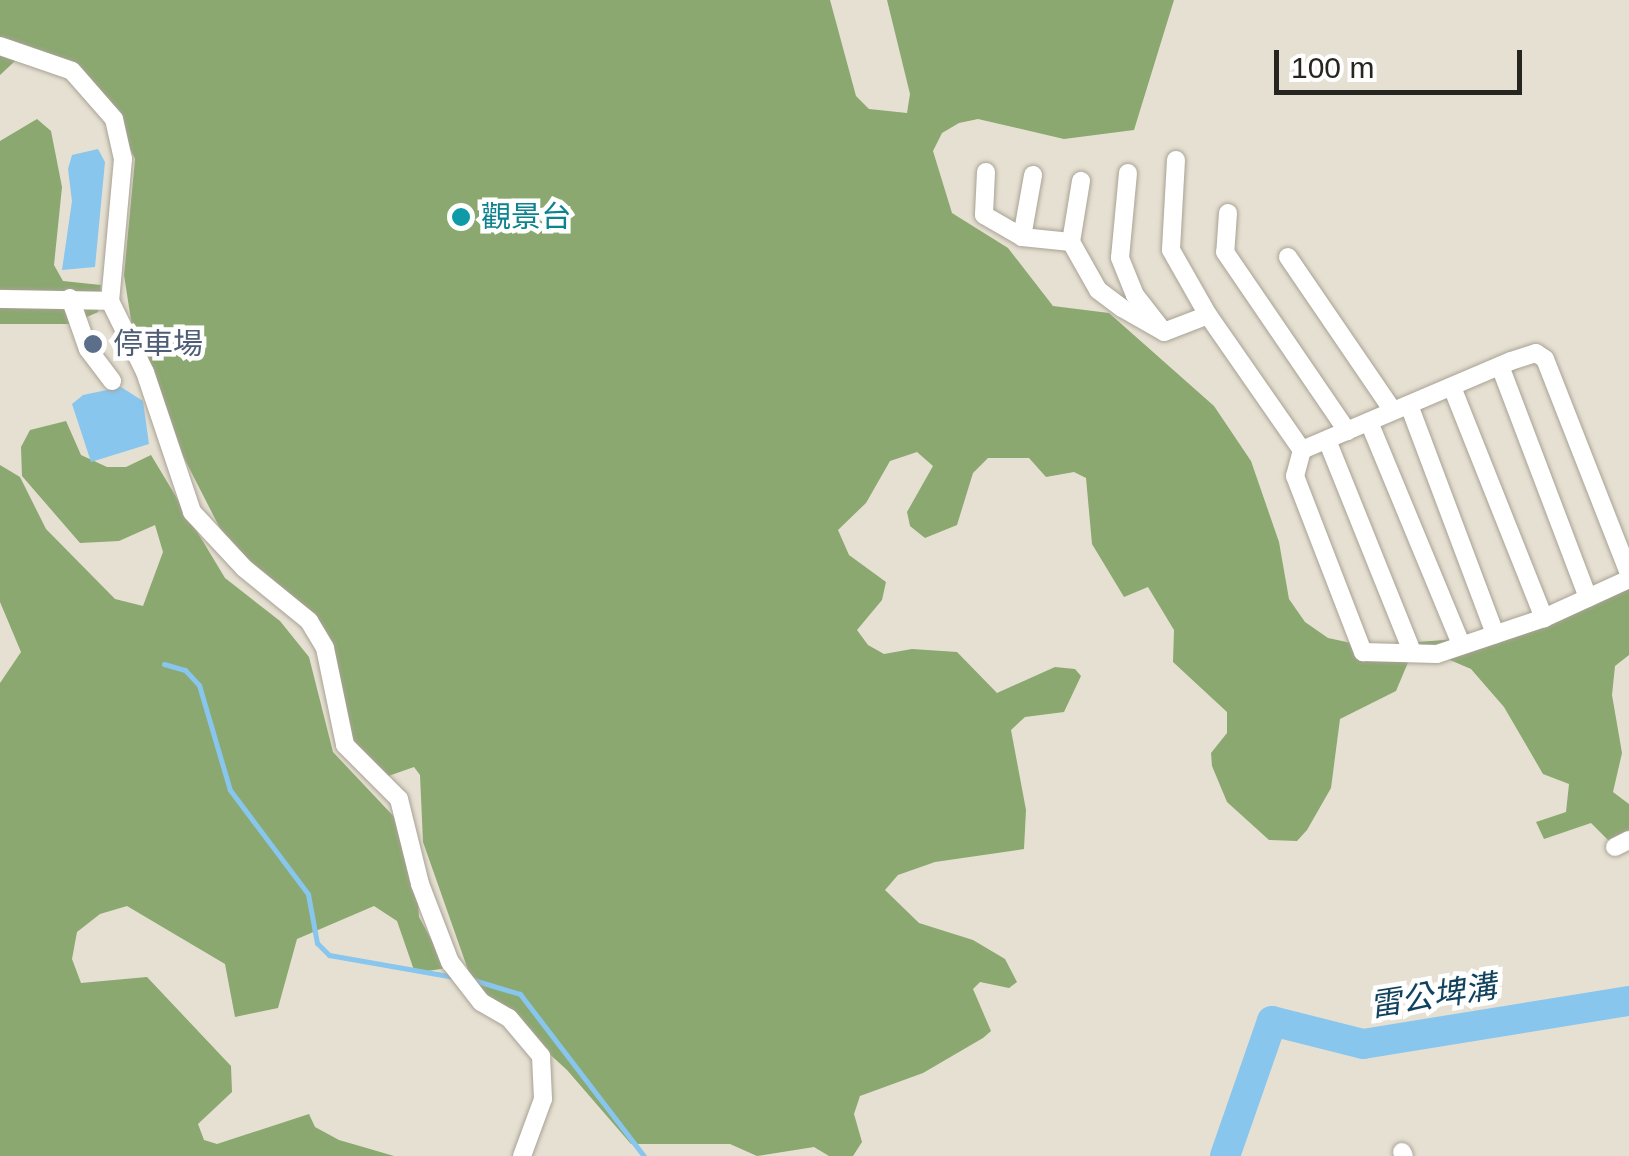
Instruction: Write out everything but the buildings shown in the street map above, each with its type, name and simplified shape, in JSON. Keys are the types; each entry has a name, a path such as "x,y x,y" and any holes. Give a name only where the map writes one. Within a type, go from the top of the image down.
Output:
{"street":[{"path":"0,46 72,72 114,119 124,159 110,300 145,372 192,512 244,568 309,621 325,648 336,724 345,745 399,799 420,884 458,974 542,1056 543,1098 522,1156"},
{"path":"1176,160 1170,250 1208,315 1302,450 1295,476 1363,652 1411,649 1438,654 1544,618 1629,576 1546,359 1536,353 1302,450"},
{"path":"986,172 984,214 1022,237 1071,242"},
{"path":"1128,173 1120,258 1135,295 1164,332"},
{"path":"1022,237 1033,175"},
{"path":"1081,181 1071,242 1098,290 1164,332"},
{"path":"1228,213 1225,252 1347,431"},
{"path":"1288,257 1401,408 1495,634"},
{"path":"70,298 88,349 112,381"},
{"path":"0,299 110,300"},
{"path":"1164,332 1208,315"},
{"path":"1500,366 1588,598"},
{"path":"1452,386 1544,618"},
{"path":"1369,422 1461,644"},
{"path":"1327,440 1411,649"},
{"path":"1612,528 1629,516"}],"green space":[{"path":"0,0 830,0 856,96 869,109 907,113 910,94 887,0 1174,0 1134,130 1064,139 978,119 959,123 942,133 933,151 952,213 1008,248 1053,306 1109,313 1214,406 1251,461 1279,542 1289,599 1305,622 1328,638 1365,646 1498,636 1629,583 1629,655 1615,666 1612,695 1622,753 1613,792 1629,804 1629,839 1612,844 1591,823 1544,839 1536,822 1566,812 1569,784 1543,774 1504,707 1471,669 1450,660 1416,658 1409,660 1396,691 1340,719 1331,788 1307,830 1297,841 1269,840 1227,802 1212,766 1211,753 1227,733 1227,712 1173,662 1174,630 1148,587 1124,597 1092,544 1086,478 1074,472 1046,477 1029,458 988,458 973,473 957,525 925,538 910,526 907,512 933,466 917,452 890,461 866,503 838,530 849,555 886,582 882,600 857,630 868,645 884,654 912,649 957,652 997,693 1055,667 1075,669 1081,676 1064,712 1025,717 1011,730 1026,810 1024,849 935,862 898,875 885,890 919,923 973,940 1005,959 1017,982 1009,988 980,982 973,989 991,1031 983,1038 923,1073 860,1096 854,1114 862,1142 853,1156 829,1156 814,1147 757,1156 730,1144 631,1144 567,1070 473,984 423,842 420,775 414,767 380,779 350,752 332,657 228,544 158,407 133,333 124,275 135,159 109,107 83,79 13,52 15,61 0,75"},
{"path":"37,119 51,131 62,187 54,265 63,281 101,285 98,312 71,324 0,324 0,141"},
{"path":"66,421 81,455 107,467 126,467 151,455 225,578 280,621 309,657 333,752 398,821 416,866 419,917 447,968 415,973 397,921 374,906 297,939 278,1008 235,1017 225,964 127,906 100,914 77,932 72,959 81,983 147,977 231,1066 232,1092 198,1124 204,1140 217,1144 309,1114 315,1127 339,1140 394,1156 0,1156 0,683 21,652 0,602 0,465 20,477 46,529 115,599 143,606 163,552 155,525 119,541 80,543 22,476 21,447 30,430"}],"water":[{"path":"98,149 105,162 95,267 62,270 72,201 68,169 72,155"},
{"path":"121,387 143,401 149,444 91,462 72,404 83,395"}],"waterway":[{"path":"164,664 185,670 199,685 230,790 308,894 317,943 329,955 454,977"},
{"path":"470,979 520,994 644,1156"},
{"name":"雷公埤溝","path":"1225,1156 1272,1021 1363,1044 1629,1001"}],"place":[{"name":"觀景台","path":"461,217"},
{"name":"停車場","path":"93,344"}]}
